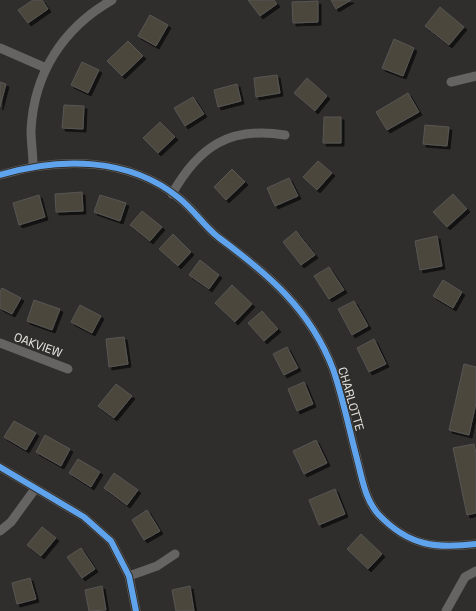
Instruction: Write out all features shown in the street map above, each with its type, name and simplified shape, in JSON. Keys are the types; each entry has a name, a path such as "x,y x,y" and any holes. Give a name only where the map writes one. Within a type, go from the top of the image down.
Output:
{"street":[{"path":"33,166 32,117 40,82 46,68 54,53 85,18 112,0"},
{"path":"0,48 46,68"},
{"path":"451,82 476,76"},
{"path":"172,194 191,164 211,147 236,136 250,133 264,132 285,135"},
{"name":"CHARLOTTE","path":"0,175 33,166 80,163 123,170 148,179 179,198 216,234 254,264 276,284 295,303 309,324 323,348 333,370 365,493 378,514 399,533 425,545 454,546 476,544"},
{"name":"OAKVIEW","path":"0,343 68,369"},
{"path":"0,467 34,489 84,517 99,528 111,541 129,576 136,611"},
{"path":"0,531 11,522 34,489"},
{"path":"129,576 157,566 175,554"},
{"path":"446,611 465,577 476,571"}],"building":[{"path":"33,0 42,0 48,9 28,23 18,10"},
{"path":"248,0 274,0 277,4 260,16"},
{"path":"331,0 351,0 336,9"},
{"path":"318,1 318,22 293,23 292,2"},
{"path":"440,7 464,27 449,45 425,26"},
{"path":"150,15 168,25 156,46 138,36"},
{"path":"394,39 414,48 403,76 382,68"},
{"path":"128,41 143,56 122,76 107,61"},
{"path":"82,62 99,70 88,93 71,85"},
{"path":"277,75 280,93 256,97 254,78"},
{"path":"307,78 327,96 315,111 294,93"},
{"path":"0,82 6,84 0,107"},
{"path":"237,84 241,101 218,107 214,90"},
{"path":"408,93 419,112 387,130 376,112"},
{"path":"193,97 204,114 185,126 174,108"},
{"path":"64,105 84,106 83,129 62,128"},
{"path":"324,117 341,117 341,143 323,143"},
{"path":"160,122 175,137 158,153 143,138"},
{"path":"425,125 449,127 447,146 423,144"},
{"path":"318,161 332,173 317,190 303,177"},
{"path":"232,169 245,182 226,200 214,187"},
{"path":"289,178 298,196 275,206 267,188"},
{"path":"82,192 83,211 56,212 55,194"},
{"path":"453,194 467,209 447,227 433,212"},
{"path":"39,195 45,217 19,225 13,203"},
{"path":"100,195 126,203 120,221 94,212"},
{"path":"142,211 162,227 150,241 130,225"},
{"path":"296,231 315,255 301,265 283,242"},
{"path":"173,234 191,252 178,266 159,249"},
{"path":"437,236 442,266 420,270 415,241"},
{"path":"200,260 219,275 209,289 189,275"},
{"path":"329,267 344,290 329,299 314,276"},
{"path":"443,280 462,292 453,308 433,296"},
{"path":"232,285 252,304 235,322 215,303"},
{"path":"2,288 21,298 12,314 0,308 0,292"},
{"path":"34,300 60,309 52,330 27,321"},
{"path":"354,301 368,326 352,335 338,309"},
{"path":"80,305 101,316 92,333 71,322"},
{"path":"262,311 278,329 264,341 248,323"},
{"path":"124,337 128,364 109,367 106,339"},
{"path":"374,339 386,364 369,372 357,348"},
{"path":"287,347 298,368 284,375 273,354"},
{"path":"464,364 476,367 476,403 469,435 449,430"},
{"path":"304,382 313,404 297,411 288,389"},
{"path":"116,384 132,396 114,418 98,406"},
{"path":"14,421 36,433 26,450 4,437"},
{"path":"45,435 70,449 61,466 36,452"},
{"path":"316,440 327,463 304,474 293,451"},
{"path":"474,444 476,453 476,513 467,515 453,448"},
{"path":"78,459 100,472 91,487 69,473"},
{"path":"114,473 138,490 127,505 104,488"},
{"path":"335,489 345,514 319,525 309,500"},
{"path":"147,510 160,531 144,540 132,520"},
{"path":"42,527 56,538 41,556 27,545"},
{"path":"361,534 382,554 368,569 347,549"},
{"path":"81,548 95,569 82,578 67,557"},
{"path":"30,578 36,599 17,604 12,583"},
{"path":"102,586 106,610 89,611 85,590"},
{"path":"190,586 194,611 176,611 172,590"}],"cycle path":[{"path":"0,175 46,165 93,164 116,168 138,175 159,185 179,198 213,233 254,265 286,294 312,328 324,348 337,380 367,496 370,503 379,515 401,533 424,543 448,546 476,544"},
{"path":"0,467 84,517 111,541 129,576 136,611"}]}
